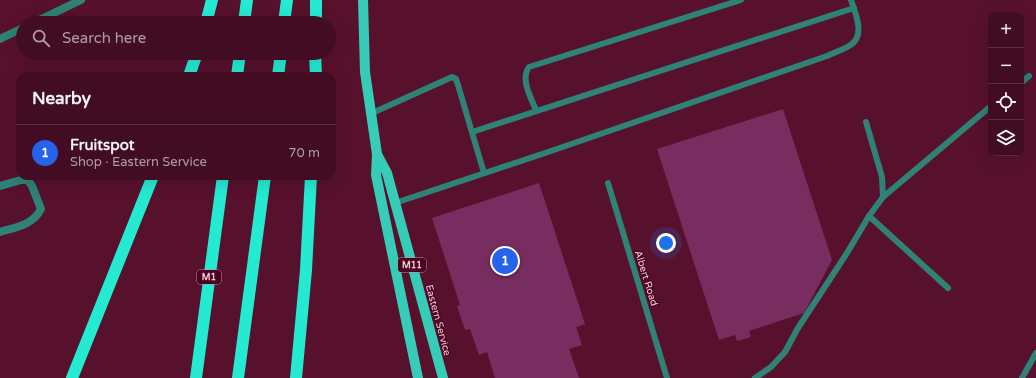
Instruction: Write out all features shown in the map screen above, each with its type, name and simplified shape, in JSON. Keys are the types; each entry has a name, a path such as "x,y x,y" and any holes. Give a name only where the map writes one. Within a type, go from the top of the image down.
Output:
{"highway":[{"path":"208,16 212,0"},
{"path":"245,16 247,0"},
{"path":"285,16 287,0"},
{"path":"316,0 316,16"},
{"path":"190,72 195,60"},
{"path":"238,72 239,60"},
{"path":"279,72 280,60"},
{"path":"315,60 316,72"},
{"path":"72,378 152,180"},
{"name":"M1","path":"196,378 222,180"},
{"path":"238,378 264,180"},
{"path":"296,378 306,270 311,180"}],"main road":[{"name":"Eastern Service","path":"363,0 363,45 370,114 377,154 376,175 418,378"},
{"name":"Eastern Service","path":"377,154 387,174 443,378"}],"street":[{"path":"48,16 81,0"},
{"path":"0,39 16,31"},
{"path":"0,186 21,180 28,180 41,209 38,216 28,223 0,232"}],"lane":[{"path":"536,110 525,74 529,67 741,0"},
{"path":"395,203 827,56 853,44 858,35 858,22 851,0"},
{"path":"472,132 646,74 854,8"},
{"path":"1024,80 1029,76"},
{"path":"370,114 452,77 456,79 484,173"},
{"path":"755,378 771,367 785,352 798,328 847,253 869,216 883,197 988,109"},
{"path":"866,122 882,177 883,197"},
{"name":"Albert Road","path":"608,183 667,378"},
{"path":"869,216 948,288"},
{"path":"1022,378 1036,353"}],"building":[{"path":"783,109 832,260 804,313 749,331 751,337 737,341 735,335 719,340 657,149"},
{"path":"539,183 585,324 576,327 582,345 569,349 579,378 495,378 487,352 479,355 470,329 465,330 457,306 460,305 432,218"}],"place":[{"name":"Fruitspot","path":"505,261"}]}
